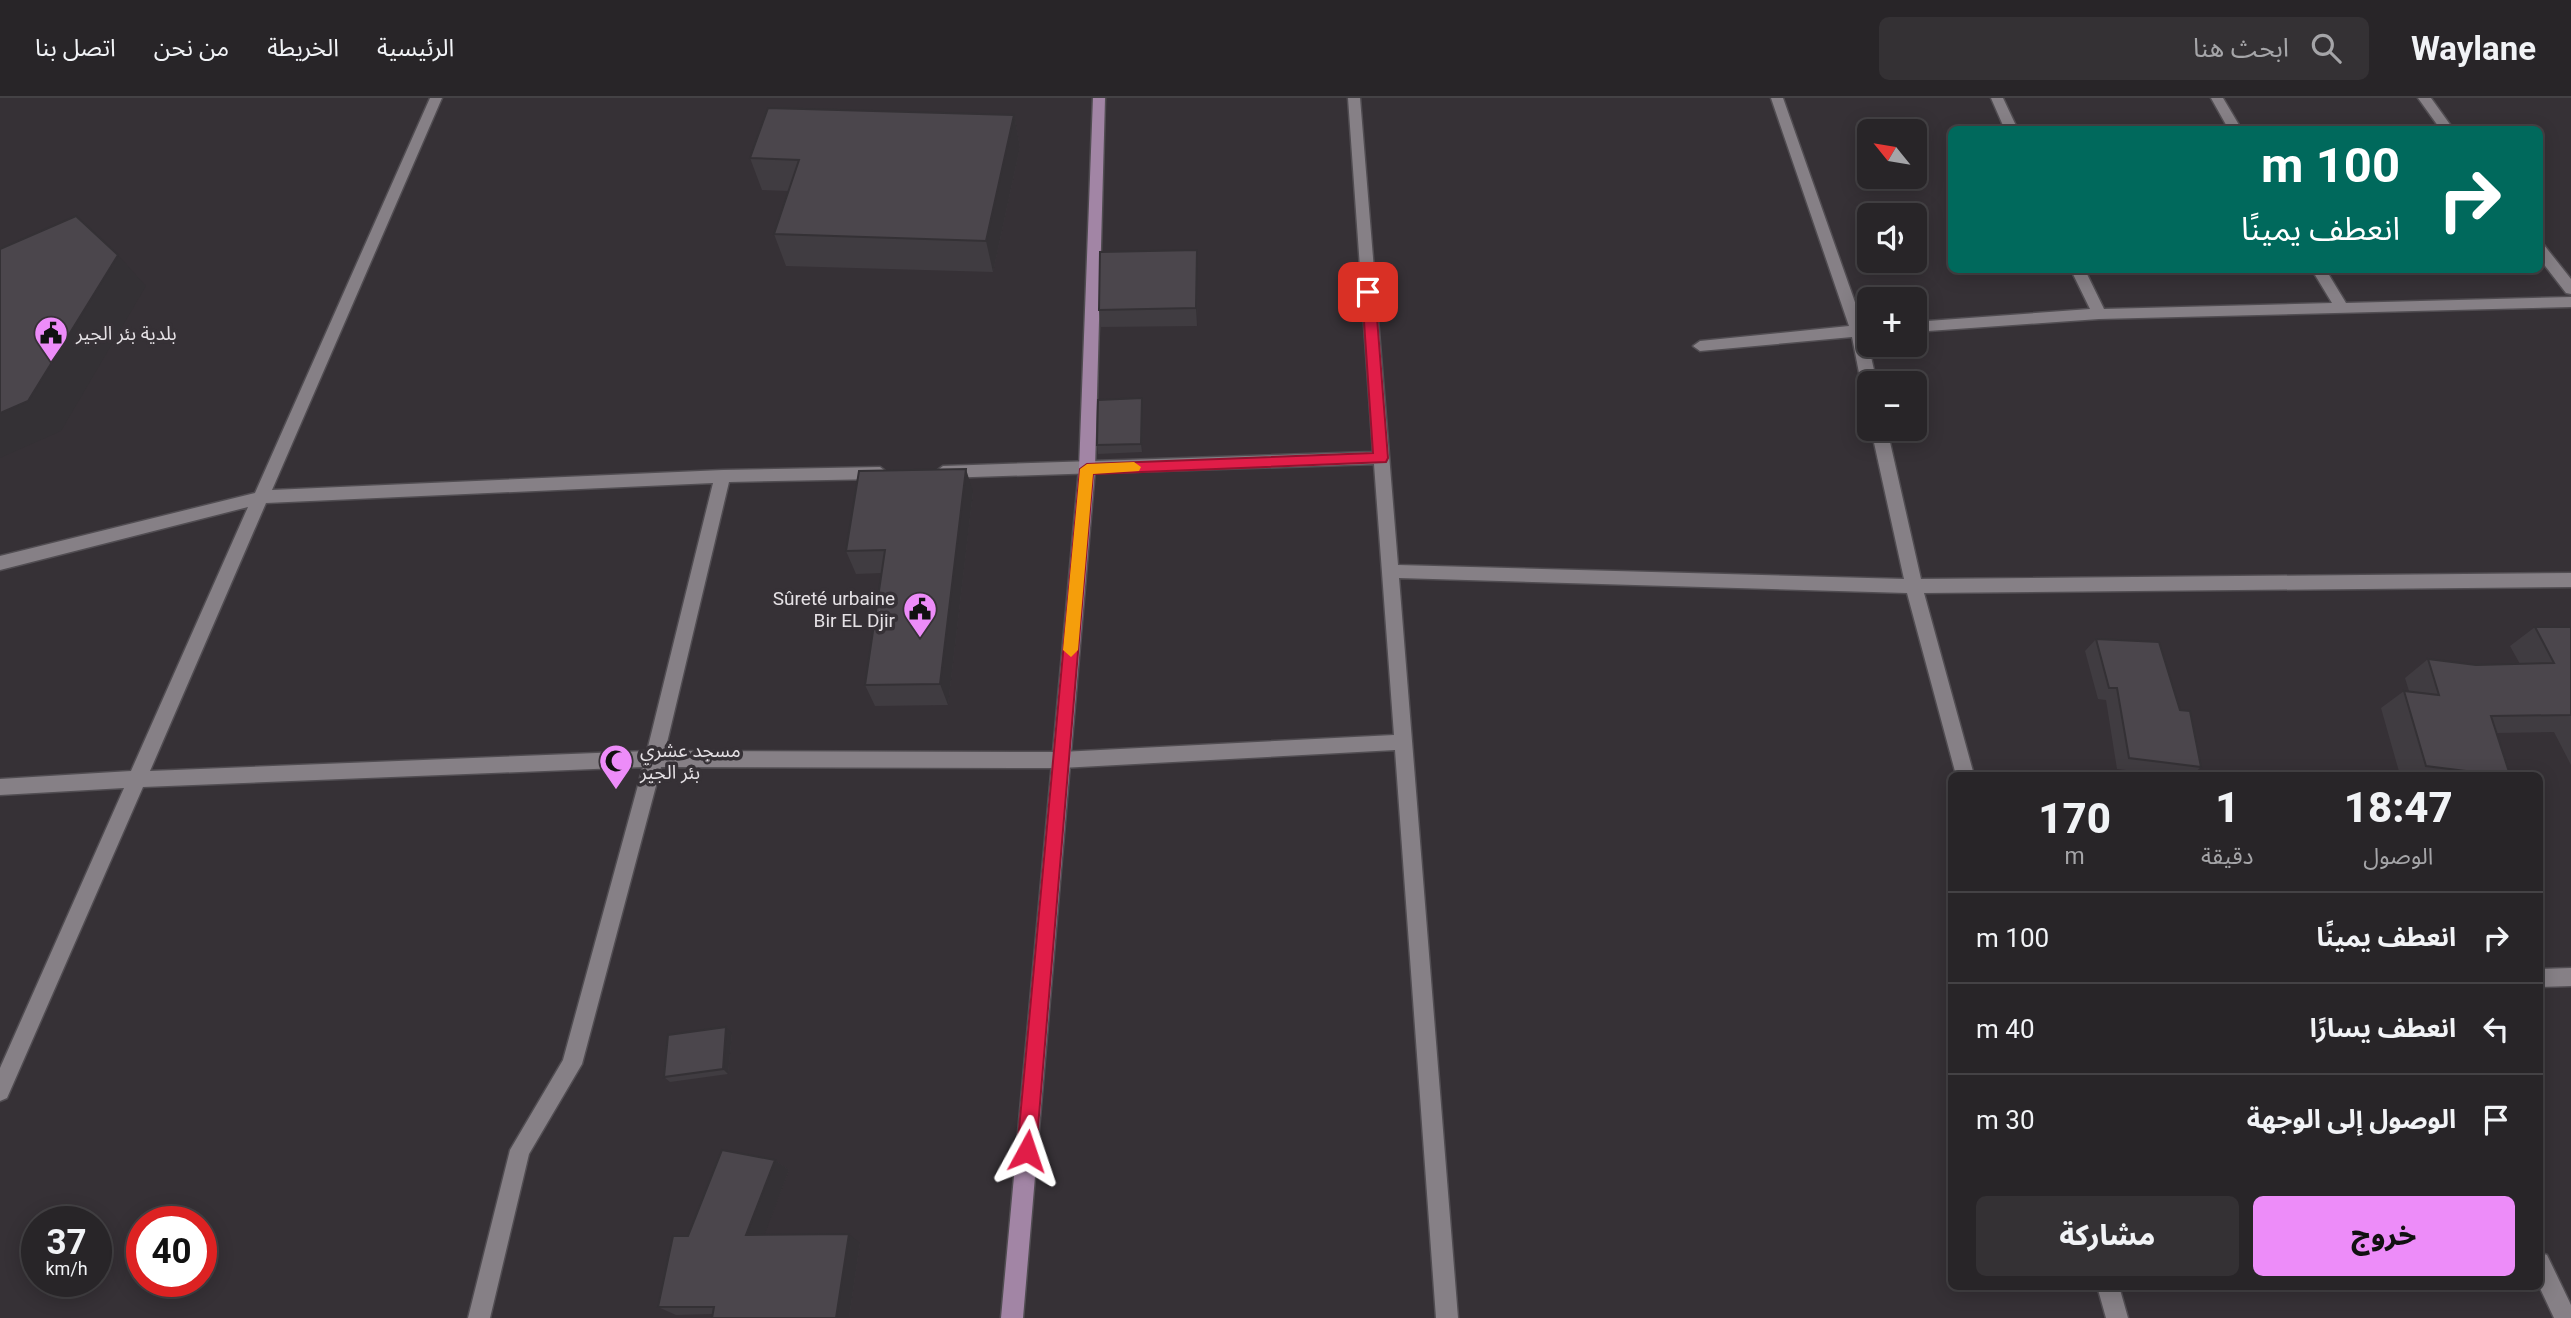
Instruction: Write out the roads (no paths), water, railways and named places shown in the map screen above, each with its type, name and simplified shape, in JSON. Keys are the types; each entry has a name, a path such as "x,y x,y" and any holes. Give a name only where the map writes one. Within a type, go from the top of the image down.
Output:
{"street":[{"path":"0,1091 436,98"},
{"path":"1012,1318 1087,469 1100,98"},
{"path":"1354,98 1447,1318"},
{"path":"1777,98 1857,314"},
{"path":"1997,98 2010,126"},
{"path":"2217,98 2234,126"},
{"path":"2424,98 2445,126"},
{"path":"2543,253 2571,289"},
{"path":"2079,273 2099,314"},
{"path":"2321,273 2343,309"},
{"path":"1927,326 2099,314 2571,302"},
{"path":"1700,346 1857,331"},
{"path":"1882,441 1914,586 1964,772"},
{"path":"933,472 1381,458"},
{"path":"0,563 263,497 723,476 891,473"},
{"path":"479,1318 520,1150 572,1064 654,759 723,476"},
{"path":"1388,571 1914,586 2571,580"},
{"path":"0,787 654,759 1061,760 1403,742"},
{"path":"2543,978 2571,977"},
{"path":"2543,1272 2566,1318"},
{"path":"2109,1290 2117,1318"}],"place":[{"name":"بلدية بئر الجير","path":"51,363"},
{"name":"Sûreté urbaine Bir EL Djir","path":"920,639"},
{"name":"مسجد عشري بئر الجير","path":"616,791"}]}
